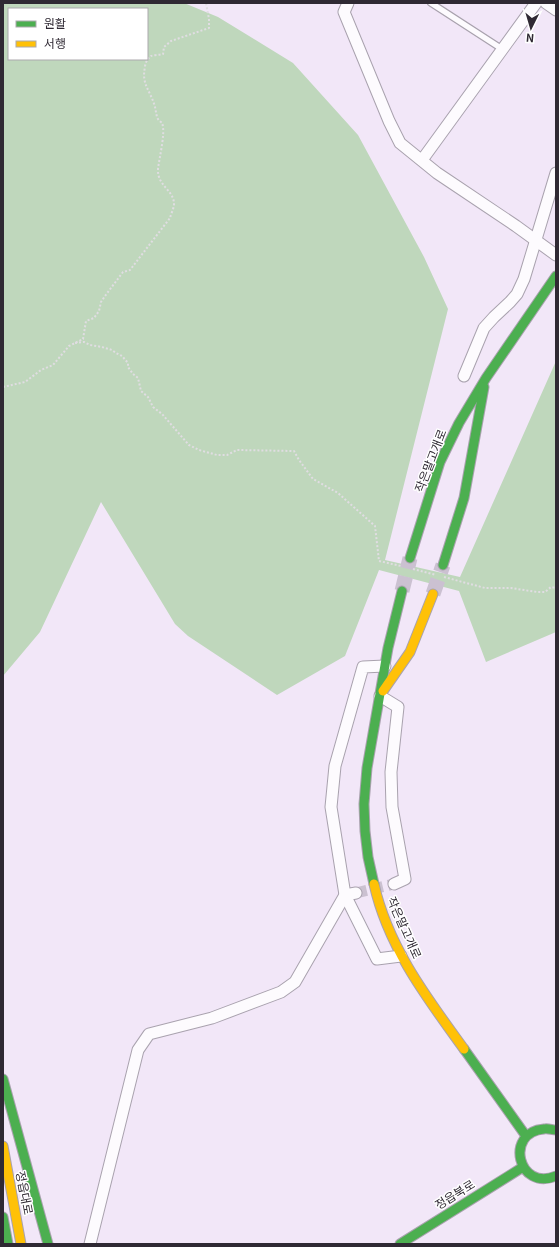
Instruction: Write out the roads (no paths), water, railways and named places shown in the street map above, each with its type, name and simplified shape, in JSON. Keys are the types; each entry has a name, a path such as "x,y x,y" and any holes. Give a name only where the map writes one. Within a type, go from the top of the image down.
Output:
{"street":[{"path":"348,3 344,12 389,121 400,143 437,173 556,255"},
{"path":"422,160 536,3"},
{"path":"546,3 556,10"},
{"path":"464,376 484,328 517,294 524,280 556,173"},
{"name":"작은말고개로","path":"410,558 440,462 459,423 486,378 556,276"},
{"name":"작은말고개로","path":"443,565 464,498 486,378"},
{"name":"작은말고개로","path":"402,591 388,648 367,768 364,804 365,831 368,857 375,888 382,912 401,956 425,996 526,1136"},
{"name":"작은말고개로","path":"380,696 410,652 433,594"},
{"path":"385,666 362,667 335,766 331,807 339,864 377,959 401,956"},
{"path":"380,696 398,707 391,772 392,807 405,879 394,884"},
{"path":"90,1244 138,1050 150,1034 212,1018 281,992 296,982 350,894"},
{"path":"3,1079 48,1244"},
{"path":"555,1179 537,1178 529,1174 523,1167 519,1151 521,1143 532,1131 540,1128 556,1130"},
{"name":"정읍대로","path":"3,1146 21,1244"},
{"name":"정읍북로","path":"400,1244 523,1167"},
{"path":"3,1217 8,1244"}],"lane":[{"path":"431,3 502,50"}],"tunnel":[{"path":"402,591 410,558"},
{"path":"433,594 443,565"},
{"path":"356,893 394,884"}]}
